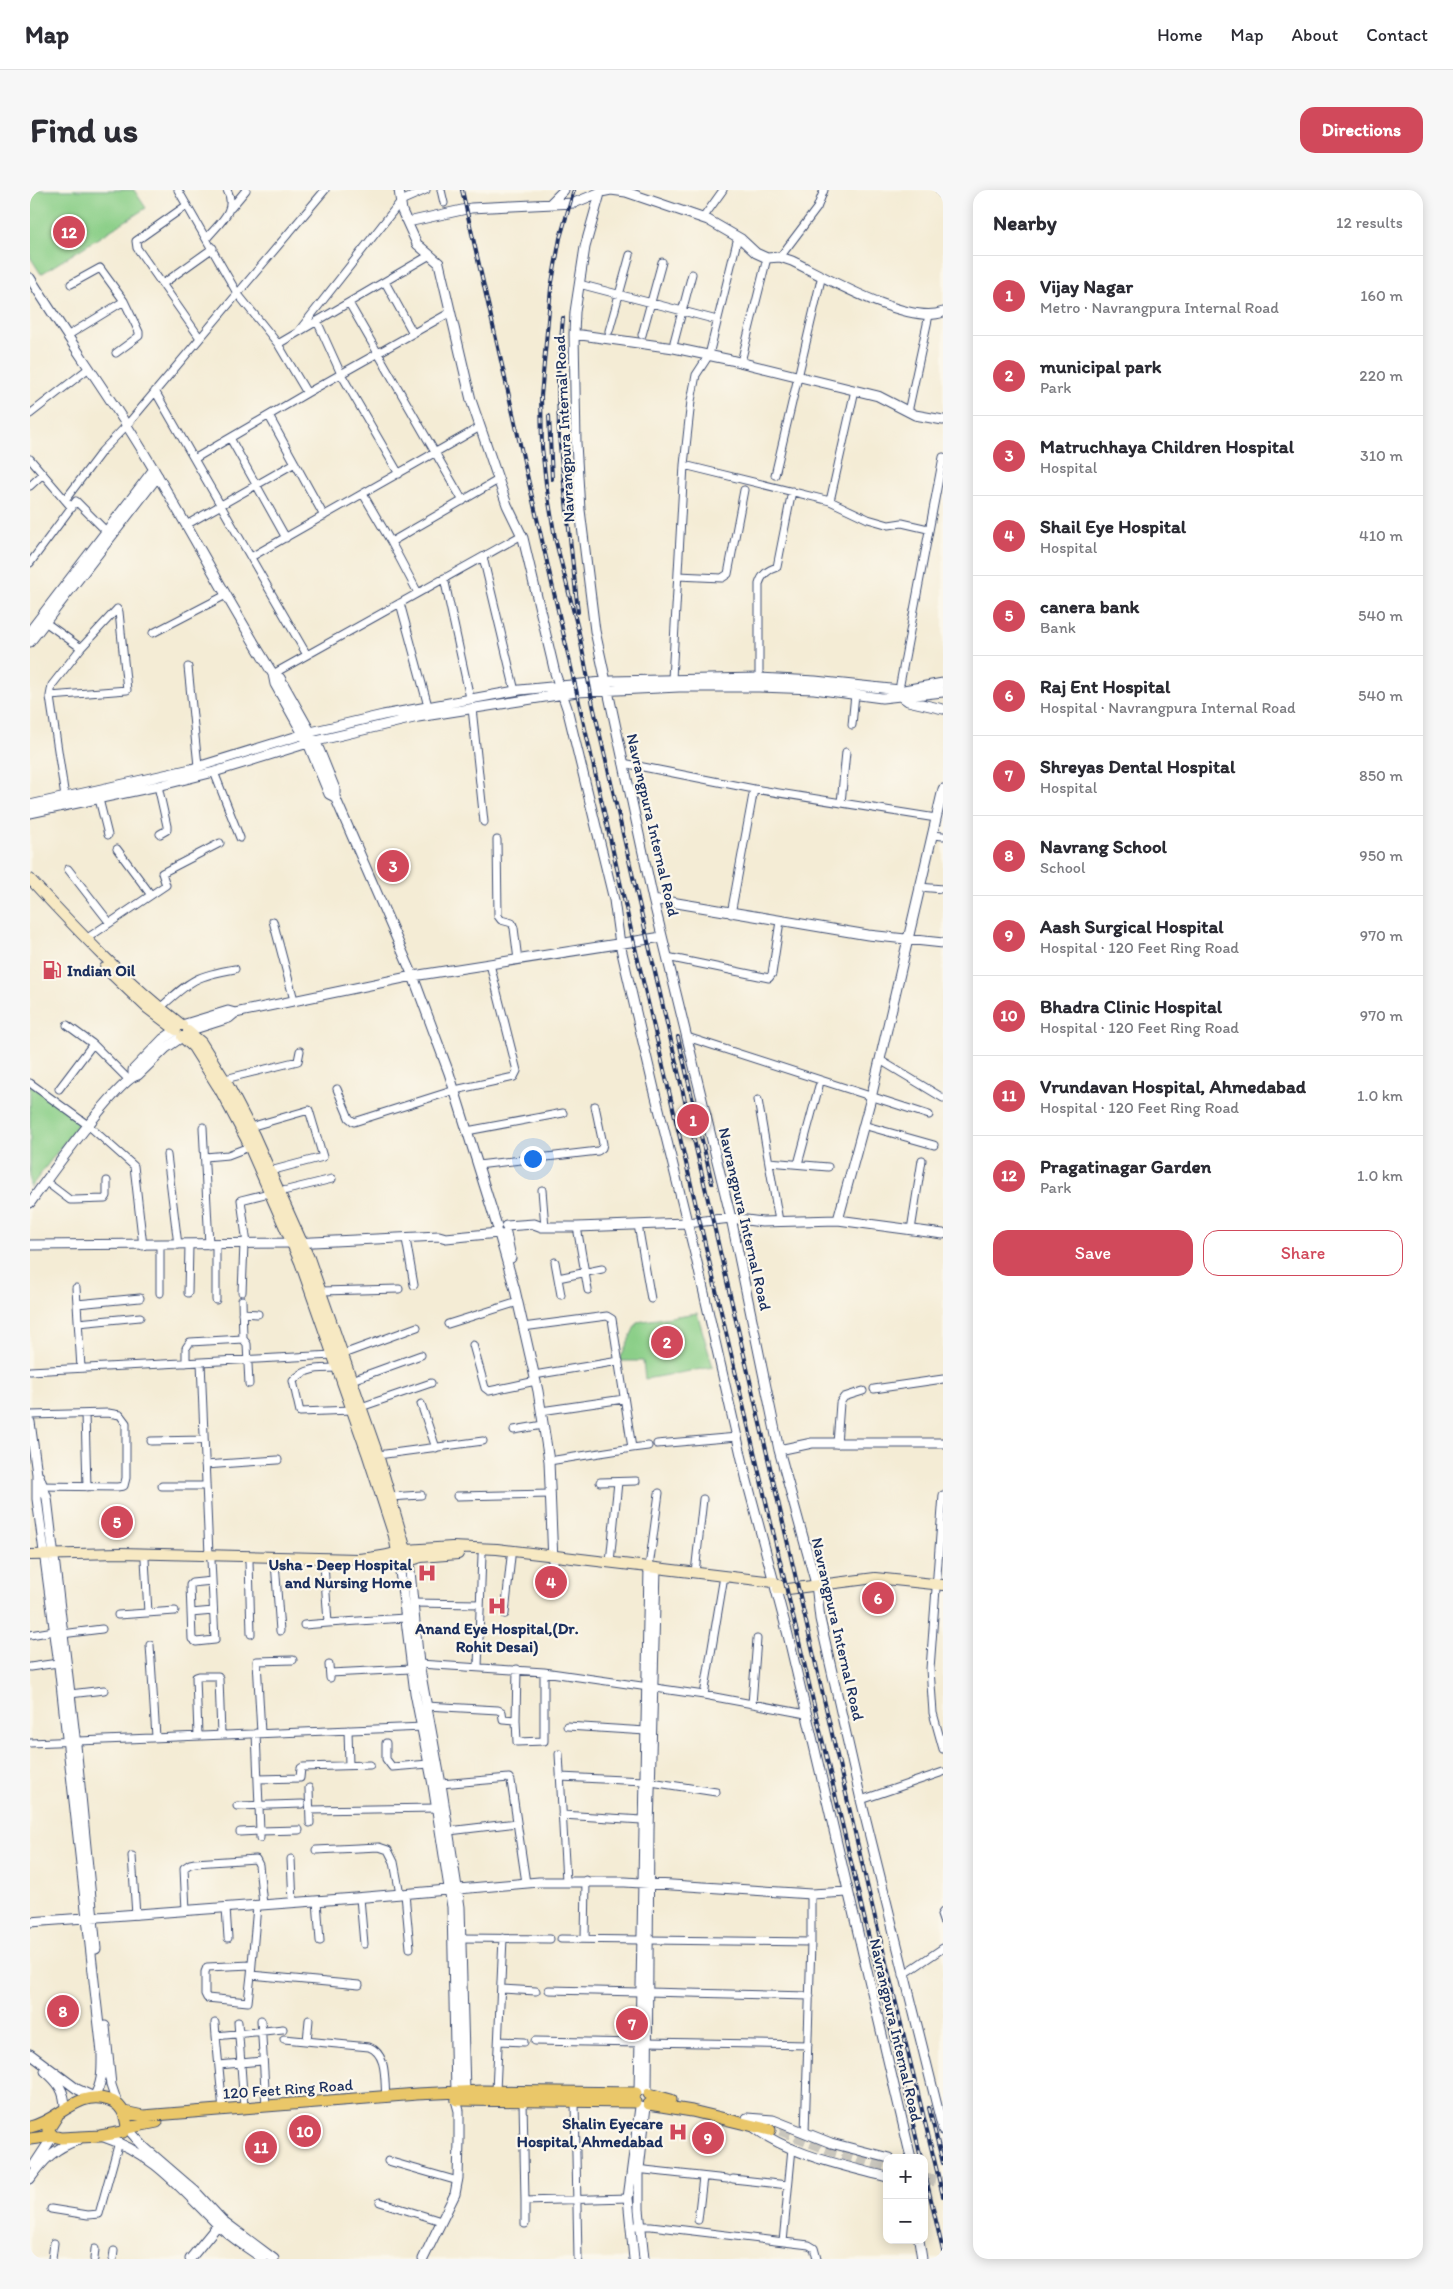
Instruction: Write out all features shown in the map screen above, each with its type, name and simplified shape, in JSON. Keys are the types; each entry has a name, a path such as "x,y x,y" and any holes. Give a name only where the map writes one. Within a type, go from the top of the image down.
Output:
{"main road":[{"path":"30,879 104,958 160,1008 182,1031 220,1090 274,1192 320,1291 338,1355 336,1368 357,1408 378,1455 390,1497 403,1557"},
{"path":"30,888 99,962 147,1008 201,1042 225,1079 250,1127 270,1171 274,1192"},
{"path":"297,1243 338,1355 352,1380 357,1408 394,1536 403,1557"},
{"path":"30,1555 49,1558 145,1559 210,1557 249,1561 367,1566 452,1547 479,1548 723,1582 778,1586"},
{"path":"30,1562 49,1558 210,1557 358,1559 452,1554 610,1562 652,1571 695,1573 778,1586 788,1590 816,1584 875,1578 939,1584"},
{"name":"120 Feet Ring Road","path":"53,2136 72,2138 100,2136 124,2132 127,2128 146,2123 461,2096 496,2091 642,2099 767,2127"},
{"name":"120 Feet Ring Road","path":"94,2097 143,2116 386,2097 461,2096 523,2101 575,2102 642,2099"},
{"path":"30,2135 78,2100 94,2097"},
{"path":"120,2107 127,2128"},
{"path":"53,2136 48,2130 61,2112"},
{"path":"30,2135 53,2136"}],"street":[{"path":"178,190 238,293 278,344 307,393"},
{"path":"227,190 231,198 232,208"},
{"path":"207,238 246,190"},
{"path":"65,500 102,451 127,425 324,190"},
{"name":"Navrangpura Internal Road","path":"399,190 402,211 417,244 439,263 459,354 480,428 498,480 522,535 614,900 620,944 737,1437 778,1586 806,1714 910,2154"},
{"path":"298,332 401,201 426,190"},
{"path":"441,190 444,203"},
{"path":"551,203 564,190"},
{"path":"703,218 723,190"},
{"path":"780,257 817,208 824,190"},
{"path":"408,222 471,208 574,202 601,191 626,192 703,218 738,238 756,253 767,258 780,257 889,307 929,315 943,312"},
{"name":"Navrangpura Internal Road","path":"601,191 585,247 574,334 576,443 580,510 595,631 653,899 731,1218 779,1450 816,1584 820,1618 861,1800 903,1974 940,2103 943,2130"},
{"path":"187,205 136,241 137,248 164,283 200,338"},
{"path":"672,679 684,465 693,392 696,376 709,355 738,238"},
{"path":"164,283 212,248"},
{"path":"609,331 630,255"},
{"path":"278,344 430,256"},
{"path":"741,362 767,258"},
{"path":"642,335 662,262"},
{"path":"71,284 100,268 124,301 139,332 138,336 116,353"},
{"path":"674,342 692,274"},
{"path":"775,475 822,275"},
{"path":"30,278 127,425 273,674 275,684 307,733 335,789 335,797 413,976 455,1090 478,1165 484,1179 489,1183 517,1286 515,1290 535,1378 550,1461 553,1559"},
{"path":"385,282 413,334"},
{"path":"579,284 717,320"},
{"path":"67,336 124,301"},
{"path":"349,303 462,501"},
{"path":"194,459 451,312"},
{"path":"908,412 929,315"},
{"path":"317,322 342,374 399,474"},
{"path":"574,334 709,355 741,362 878,396 915,415 943,420"},
{"path":"30,414 89,368"},
{"path":"830,501 855,390"},
{"path":"155,391 307,655"},
{"path":"269,416 324,516"},
{"path":"251,557 480,428"},
{"path":"230,438 286,538"},
{"path":"901,692 928,529 941,480 943,457"},
{"path":"30,459 72,508"},
{"path":"186,525 295,463"},
{"path":"684,465 830,501 868,519 889,525 902,523 928,529"},
{"path":"30,642 38,622 106,531 156,473"},
{"path":"30,631 156,473"},
{"path":"30,486 43,474"},
{"path":"391,542 498,480"},
{"path":"678,576 722,578 728,574 744,490"},
{"path":"759,678 759,584 768,570 777,567 792,491"},
{"path":"363,494 418,593"},
{"path":"30,564 76,501 106,531"},
{"path":"273,674 522,535"},
{"path":"484,557 515,691"},
{"path":"444,578 471,703 484,822"},
{"path":"153,633 226,595"},
{"path":"400,603 428,706"},
{"path":"50,696 127,690 119,612 117,609 81,648 52,685 50,696 65,797"},
{"path":"38,622 81,648"},
{"path":"188,667 198,766"},
{"path":"30,805 198,766 307,733 428,706 471,703 561,690 672,679 759,678 815,681 901,692 917,696 943,692"},
{"path":"607,685 814,689 882,698 943,683"},
{"path":"30,813 214,772 312,743 515,691 561,690"},
{"path":"901,692 908,700 943,709"},
{"path":"852,725 855,694"},
{"path":"841,802 846,752"},
{"path":"623,763 754,789 936,818"},
{"path":"214,772 240,838"},
{"path":"158,786 167,826 167,830 160,834"},
{"path":"731,914 754,789"},
{"path":"838,1220 871,1098 943,789"},
{"path":"98,799 108,835"},
{"path":"932,835 943,836"},
{"path":"497,840 498,916 501,920 512,923 518,960"},
{"path":"86,939 166,885 162,872 220,843"},
{"path":"117,849 151,895"},
{"path":"68,869 110,922"},
{"path":"919,887 943,889"},
{"path":"653,899 731,914 943,944"},
{"path":"273,921 294,1000"},
{"path":"667,957 769,978 772,974 780,921"},
{"path":"30,1203 89,1126 131,1078 138,1075 182,1031 229,1018 235,1013 413,976 662,937"},
{"path":"337,1088 349,1118 354,1122 455,1090 514,1077 516,1075 490,964"},
{"path":"160,1008 191,980 208,973 235,969"},
{"path":"67,1025 93,1044 131,1078"},
{"path":"687,1037 871,1098 929,1115"},
{"path":"59,1089 93,1044"},
{"path":"225,1079 298,1060 300,1051"},
{"path":"880,1060 943,1098"},
{"path":"30,1083 89,1126 134,1166 143,1246"},
{"path":"798,1164 818,1086"},
{"path":"758,1100 780,1221"},
{"path":"478,1165 598,1151 602,1148 603,1144 596,1106"},
{"path":"250,1127 309,1110 323,1157 270,1171"},
{"path":"468,1130 563,1113"},
{"path":"863,1125 934,1145"},
{"path":"203,1127 216,1300"},
{"path":"204,1157 228,1154 249,1147"},
{"path":"167,1155 178,1245"},
{"path":"911,1230 922,1160"},
{"path":"769,1162 828,1167"},
{"path":"249,1384 247,1344 243,1339 242,1314 245,1244 242,1200 332,1179"},
{"path":"45,1181 66,1197 74,1200 106,1199 108,1181"},
{"path":"542,1190 543,1227"},
{"path":"30,1245 212,1245 406,1239 439,1236 446,1238 534,1224 543,1227 578,1227 687,1223 731,1218 762,1222 838,1220 943,1234"},
{"path":"638,1225 651,1299"},
{"path":"578,1227 588,1290"},
{"path":"406,1239 414,1285"},
{"path":"160,1245 160,1294"},
{"path":"188,1293 189,1245"},
{"path":"555,1262 561,1295"},
{"path":"558,1278 602,1269"},
{"path":"76,1288 81,1368"},
{"path":"320,1291 399,1289"},
{"path":"77,1304 140,1298"},
{"path":"448,1324 518,1302"},
{"path":"242,1314 258,1314"},
{"path":"523,1327 610,1316 632,1448"},
{"path":"78,1323 140,1317"},
{"path":"30,1371 338,1355 417,1327"},
{"path":"186,1363 186,1348 190,1342 243,1339"},
{"path":"473,1345 485,1388 488,1391 535,1378 619,1361"},
{"path":"352,1380 421,1355"},
{"path":"201,1362 215,1640 196,1642 192,1639 190,1583 212,1581"},
{"path":"336,1368 323,1368 300,1373 293,1381 300,1412 357,1408 431,1383"},
{"path":"874,1389 943,1379"},
{"path":"837,1444 840,1403 844,1397 863,1391"},
{"path":"541,1411 624,1399"},
{"path":"421,1404 436,1448"},
{"path":"85,1414 87,1487"},
{"path":"30,1415 120,1415 126,1423 126,1478 124,1486 117,1488 40,1486"},
{"path":"30,1422 40,1486 72,1740"},
{"path":"514,1430 544,1425"},
{"path":"657,1444 737,1437"},
{"path":"151,1441 204,1440"},
{"path":"378,1455 482,1442"},
{"path":"779,1450 812,1443 943,1443"},
{"path":"550,1461 648,1446"},
{"path":"205,1465 278,1460"},
{"path":"600,1482 636,1481"},
{"path":"610,1562 618,1482"},
{"path":"162,1486 206,1486"},
{"path":"634,2259 636,2169 642,2099 644,2042 652,1571 659,1493"},
{"path":"457,1496 551,1494"},
{"path":"390,1497 421,1495"},
{"path":"943,1495 939,1584 930,1669 934,1716 943,1749"},
{"path":"695,1573 703,1499"},
{"path":"478,1667 482,1555"},
{"path":"403,1557 412,1603 415,1666 426,1706 429,1764 461,1938 462,2019 461,2096 458,2111 458,2181 455,2194 423,2259"},
{"path":"403,1557 405,1618 426,1727 441,1784 448,1831 453,1889 454,1974 463,2111 463,2178 460,2196 428,2259"},
{"path":"505,1614 511,1557"},
{"path":"145,1559 148,1613"},
{"path":"249,1561 252,1634"},
{"path":"275,1562 280,1631"},
{"path":"324,1564 328,1623"},
{"path":"704,1695 723,1582"},
{"path":"412,1603 480,1604"},
{"path":"118,1615 175,1611"},
{"path":"191,1613 214,1612"},
{"path":"304,1625 405,1618"},
{"path":"30,1635 102,1629"},
{"path":"752,1704 757,1639"},
{"path":"150,1645 156,1737"},
{"path":"30,1667 61,1659"},
{"path":"61,1659 70,1694 77,1797 99,1997 111,2085 120,2107"},
{"path":"260,1835 257,1661 293,1660"},
{"path":"330,1672 415,1666 517,1669 704,1695 806,1714"},
{"path":"517,1669 517,1742 544,1741 544,1672"},
{"path":"198,1735 196,1677 199,1676 218,1676 221,1734"},
{"path":"646,1883 642,1820 648,1781 646,1731 650,1688"},
{"path":"70,1694 104,1690"},
{"path":"426,1706 498,1710 502,1712 503,1719 516,1720"},
{"path":"934,1716 943,1715"},
{"path":"567,1726 646,1731"},
{"path":"30,1743 426,1727"},
{"path":"348,1730 349,1765"},
{"path":"386,1743 386,1759 392,1767 429,1764"},
{"path":"558,1754 566,1881"},
{"path":"258,1779 300,1778 301,1768 303,1767 370,1765"},
{"path":"861,1800 943,1772"},
{"path":"560,1776 648,1781 716,1792"},
{"path":"441,1784 509,1778 526,1883"},
{"path":"309,1788 310,1823"},
{"path":"236,1806 302,1804"},
{"path":"310,1810 437,1808"},
{"path":"562,1815 642,1820"},
{"path":"448,1831 517,1823"},
{"path":"240,1832 260,1835 299,1830"},
{"path":"316,1850 379,1847 388,1850 394,1862 403,1894 410,1948"},
{"path":"132,1856 136,1915"},
{"path":"186,1911 184,1868 195,1863 256,1859 259,1866 260,1906 248,2002 207,1998 204,1994 207,1967 252,1964"},
{"path":"291,1859 293,1903"},
{"path":"30,1922 260,1906 526,1883 586,1880 810,1894 848,1892"},
{"path":"585,1939 586,1880"},
{"path":"806,2133 811,1942 810,1894"},
{"path":"360,1898 364,1944"},
{"path":"317,1901 320,1941"},
{"path":"226,1908 228,1938"},
{"path":"943,1912 941,1915 943,1921"},
{"path":"461,1938 550,1939"},
{"path":"496,2091 503,1938"},
{"path":"560,1939 811,1942"},
{"path":"903,1974 943,1948"},
{"path":"250,1975 359,1985"},
{"path":"501,1990 536,1991"},
{"path":"549,1990 810,1996"},
{"path":"30,2054 78,2089 94,2097 102,2080 99,1997"},
{"path":"261,2020 266,2106"},
{"path":"307,2041 309,2020"},
{"path":"238,2022 244,2108"},
{"path":"215,2023 223,2110"},
{"path":"216,2036 283,2029"},
{"path":"284,2039 370,2047 377,2050 382,2057 386,2097"},
{"path":"499,2041 524,2042"},
{"path":"535,2041 808,2045"},
{"path":"30,2060 61,2086 65,2097 61,2112"},
{"path":"219,2065 262,2061"},
{"path":"523,2101 525,2224"},
{"path":"575,2102 578,2259"},
{"path":"748,2122 773,2120 830,2143 883,2156"},
{"path":"748,2122 764,2136 792,2148 832,2162 883,2176"},
{"path":"127,2128 145,2148 196,2192 220,2222 274,2259"},
{"path":"30,2135 40,2146 37,2161"},
{"path":"30,2171 53,2136"},
{"path":"100,2136 119,2142 141,2153 263,2259"},
{"path":"30,2179 41,2163 61,2146 88,2137"},
{"path":"51,2209 88,2215 99,2214 119,2142"},
{"path":"783,2242 792,2148"},
{"path":"388,2161 458,2181"},
{"path":"636,2169 788,2185"},
{"path":"636,2169 628,2198 644,2259"},
{"path":"698,2220 703,2177"},
{"path":"525,2200 628,2198"},
{"path":"380,2202 441,2221"},
{"path":"190,2259 220,2222"},
{"path":"636,2226 809,2245 814,2248 817,2259"},
{"path":"52,2259 54,2243"},
{"path":"920,2244 922,2259"},
{"path":"94,2259 95,2249"}],"green space":[{"path":"30,190 134,190 146,208 41,274 30,257"},
{"path":"30,1085 82,1119 30,1188"},
{"path":"697,1313 713,1367 645,1379 643,1361 619,1361 637,1322"}],"tunnel":[{"path":"765,2124 833,2151 883,2166"},
{"path":"928,2180 943,2182"}],"railway":[{"path":"462,190 634,943 920,2154"},
{"path":"574,190 560,238 551,288 541,396 542,447 555,538 579,633 593,705 869,1893 943,2196"},
{"path":"563,318 558,375 559,437 578,612"},
{"path":"549,416 552,479"},
{"path":"678,1037 712,1183"},
{"path":"929,2108 943,2163"},
{"path":"928,2187 943,2251"}],"place":[{"name":"Pragatinagar Garden","path":"69,232"},
{"name":"Matruchhaya Children Hospital","path":"393,866"},
{"name":"Indian Oil","path":"52,970"},
{"name":"Vijay Nagar","path":"693,1120"},
{"name":"municipal park","path":"667,1342"},
{"name":"canera bank","path":"117,1522"},
{"name":"Usha - Deep Hospital and Nursing Home","path":"427,1573"},
{"name":"Shail Eye Hospital","path":"551,1582"},
{"name":"Raj Ent Hospital","path":"878,1598"},
{"name":"Anand Eye Hospital,(Dr. Rohit Desai)","path":"497,1606"},
{"name":"Navrang School","path":"63,2011"},
{"name":"Shreyas Dental Hospital","path":"632,2024"},
{"name":"Bhadra Clinic Hospital","path":"305,2131"},
{"name":"Shalin Eyecare Hospital, Ahmedabad","path":"678,2132"},
{"name":"Aash Surgical Hospital","path":"708,2138"},
{"name":"Vrundavan Hospital, Ahmedabad","path":"261,2147"}]}
